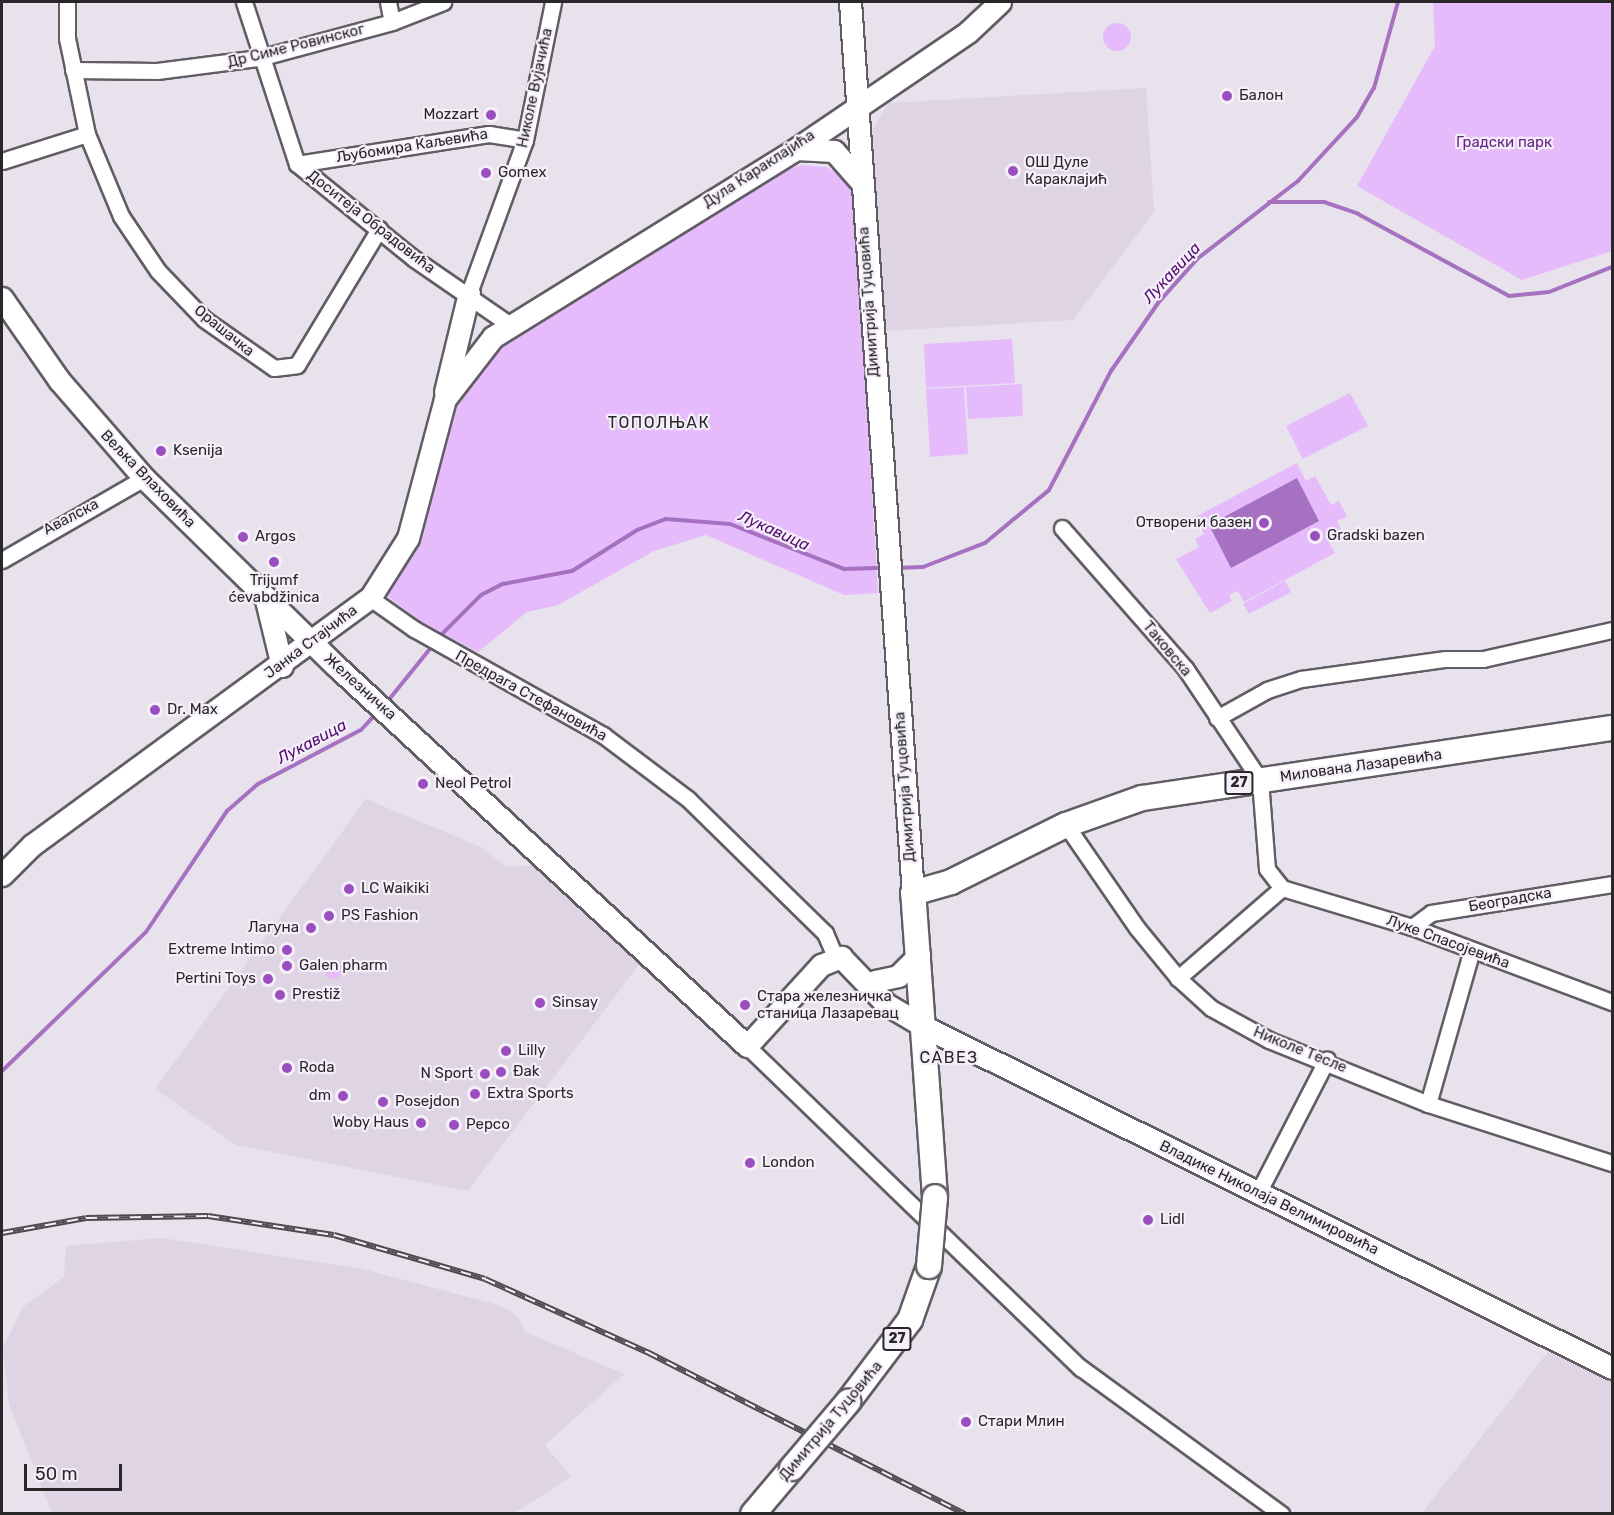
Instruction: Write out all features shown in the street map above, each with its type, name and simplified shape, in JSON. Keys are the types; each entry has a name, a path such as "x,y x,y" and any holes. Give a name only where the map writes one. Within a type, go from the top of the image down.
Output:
{"main road":[{"name":"Милована Лазаревића","path":"913,893 951,882 1066,825 1142,798 1612,728"},
{"name":"Димитрија Туцовића","path":"753,1514 848,1402 910,1320 929,1266 935,1197 920,956 913,893"}],"street":[{"path":"2,161 87,134 73,70 67,2"},
{"name":"Доситеја Обрадовића","path":"244,2 259,58 297,164 379,229 469,293"},
{"path":"388,2 392,22"},
{"name":"Др Симе Ровинског","path":"73,70 157,71 259,58 392,22 443,2"},
{"name":"Николе Вујачића","path":"469,293 525,140 553,2"},
{"name":"Димитрија Туцовића","path":"850,2 855,106 885,534 913,893"},
{"name":"Дула Караклајића","path":"510,325 796,149 855,106 968,32 1000,2"},
{"name":"Орашачка","path":"87,134 120,216 158,270 204,319 274,368 297,365 379,229"},
{"name":"Љубомира Каљевића","path":"297,164 489,134 525,140"},
{"path":"796,149 834,151 861,182"},
{"path":"445,399 469,293 510,325"},
{"name":"Вељка Влаховића","path":"2,298 59,380 144,478 313,644"},
{"name":"Јанка Стајчића","path":"2,875 32,845 313,644 370,598 408,538 445,399 478,351 510,325"},
{"name":"Авалска","path":"2,560 144,478"},
{"name":"Таковска","path":"1062,528 1185,668 1260,780"},
{"path":"264,594 282,666"},
{"name":"Предрага Стефановића","path":"370,598 414,629 603,735 688,799 825,933 835,956"},
{"path":"1217,718 1267,690 1301,679 1446,659 1483,660 1612,630"},
{"name":"Железничка","path":"313,644 747,1046"},
{"path":"1178,978 1282,888 1267,868 1260,780"},
{"name":"Николе Тесле","path":"1066,825 1178,978 1203,1002 1240,1025 1327,1059 1428,1104 1612,1163"},
{"name":"Београдска","path":"1412,927 1431,913 1612,884"},
{"name":"Луке Спасојевића","path":"1282,888 1412,927 1612,1002"},
{"path":"1431,913 1427,925 1432,935"},
{"path":"1428,1104 1472,950"},
{"path":"925,1027 902,999 835,956 747,1046 1049,1340 1148,1421 1281,1514"},
{"path":"870,980 898,976 920,956"},
{"name":"Владике Николаја Велимировића","path":"925,1027 1612,1368"},
{"path":"1259,1191 1327,1059"}],"shaded area":[{"name":"ОШ Дуле Караклајић","path":"1146,88 1154,212 1073,320 885,331 872,129 889,103"},
{"name":"Отворени базен","path":"1297,478 1319,521 1231,568 1209,525"},
{"path":"366,799 481,847 506,867 537,865 643,959 468,1191 236,1145 155,1089"},
{"path":"162,1238 363,1269 502,1306 519,1318 525,1332 624,1374 545,1445 571,1477 514,1513 52,1513 9,1404 3,1348 23,1307 64,1277 66,1246"},
{"path":"1548,1352 1612,1383 1612,1513 1422,1513"}],"green space":[{"name":"Градски парк","path":"1433,2 1612,2 1612,251 1522,280 1357,186 1435,46"},
{"path":"1117,23 1127,27 1131,37 1127,47 1117,51 1107,47 1103,37 1107,27"},
{"path":"802,165 826,167 846,179 855,204 878,593 844,595 706,535 654,551 558,605 527,612 478,652 421,622 385,594 448,419 467,380 499,341 779,172"},
{"path":"1012,339 1015,383 926,388 924,344"},
{"path":"1022,384 1023,416 968,419 966,387"},
{"path":"964,387 968,454 930,457 926,389"},
{"path":"1350,393 1368,426 1303,459 1286,426"},
{"name":"Gradski bazen","path":"1297,463 1306,481 1315,476 1331,505 1339,501 1347,516 1337,521 1343,534 1329,542 1335,553 1244,602 1238,591 1229,595 1232,601 1210,613 1176,559 1199,547 1195,539 1204,534 1195,517"},
{"path":"1285,581 1291,592 1249,614 1243,604"},
{"path":"329,961 337,961 342,966 340,977 329,979 324,974 324,966"}],"waterway":[{"name":"Лукавица","path":"896,568 923,567 985,543 1049,490 1111,371 1158,303 1197,259 1298,181 1357,117 1374,88 1398,2"},
{"path":"1269,202 1324,202 1358,214 1509,296 1549,292 1612,267"},
{"name":"Лукавица","path":"437,639 481,595 503,584 572,571 637,530 666,519 730,524 844,569 882,568"},
{"name":"Лукавица","path":"387,702 433,645"},
{"name":"Лукавица","path":"2,1071 146,932 227,811 258,784 361,730 378,712"}],"railway":[{"path":"2,1233 86,1218 208,1216 334,1235 485,1279 647,1352 965,1514"}],"place":[{"name":"Балон","path":"1227,96"},
{"name":"Mozzart","path":"491,115"},
{"name":"ОШ Дуле Караклајић","path":"1013,171"},
{"name":"Gomex","path":"486,173"},
{"name":"Ksenija","path":"161,451"},
{"name":"Отворени базен","path":"1264,523"},
{"name":"Gradski bazen","path":"1315,536"},
{"name":"Argos","path":"243,537"},
{"name":"Trijumf ćevabdžinica","path":"274,562"},
{"name":"Dr. Max","path":"155,710"},
{"name":"Neol Petrol","path":"423,784"},
{"name":"LC Waikiki","path":"349,889"},
{"name":"PS Fashion","path":"329,916"},
{"name":"Лагуна","path":"311,928"},
{"name":"Extreme Intimo","path":"287,950"},
{"name":"Galen pharm","path":"287,966"},
{"name":"Pertini Toys","path":"268,979"},
{"name":"Prestiž","path":"280,995"},
{"name":"Sinsay","path":"540,1003"},
{"name":"Стара железничка станица Лазаревац","path":"745,1005"},
{"name":"Lilly","path":"506,1051"},
{"name":"Roda","path":"287,1068"},
{"name":"Đak","path":"501,1072"},
{"name":"N Sport","path":"485,1074"},
{"name":"Extra Sports","path":"475,1094"},
{"name":"dm","path":"343,1096"},
{"name":"Posejdon","path":"383,1102"},
{"name":"Woby Haus","path":"421,1123"},
{"name":"Pepco","path":"454,1125"},
{"name":"London","path":"750,1163"},
{"name":"Lidl","path":"1148,1220"},
{"name":"Стари Млин","path":"966,1422"}],"district":[{"name":"ТОПОЛЊАК","path":"659,423"},
{"name":"САВЕЗ","path":"949,1058"}]}
